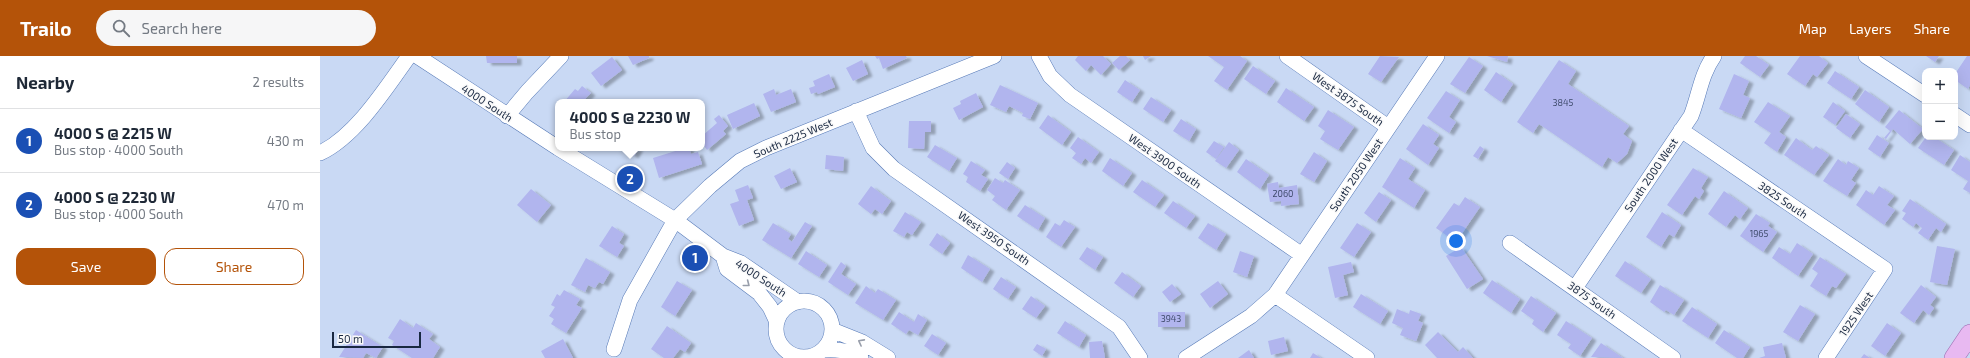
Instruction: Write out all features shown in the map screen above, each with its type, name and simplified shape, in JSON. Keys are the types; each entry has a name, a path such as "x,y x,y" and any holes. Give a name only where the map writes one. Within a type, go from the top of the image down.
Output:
{"main road":[{"path":"1954,358 1970,334"}],"street":[{"path":"320,153 353,127 375,102 409,56"},
{"name":"4000 South","path":"417,56 555,146"},
{"path":"507,116 561,56"},
{"name":"South 2225 West","path":"614,349 630,300 675,220 710,186 740,161 766,148 994,56"},
{"name":"West 3900 South","path":"1039,56 1050,76 1070,95 1302,255"},
{"name":"West 3875 South","path":"1287,56 1388,127"},
{"name":"South 2050 West","path":"1186,358 1251,316 1275,295 1436,56"},
{"name":"South 2000 West","path":"1574,288 1691,116 1697,101 1702,79 1714,56"},
{"path":"1866,56 1922,93"},
{"name":"West 3950 South","path":"856,111 874,148 894,169 1119,327 1140,358"},
{"path":"1958,117 1970,125"},
{"name":"3825 South","path":"1681,130 1885,269"},
{"name":"4000 South","path":"563,151 675,220 723,256 741,263 798,302"},
{"name":"3875 South","path":"1510,243 1673,358"},
{"name":"4000 South","path":"723,256 727,269 759,293 770,307 777,322"},
{"name":"1925 West","path":"1826,358 1885,269"},
{"path":"1275,295 1367,358"},
{"path":"816,355 828,344 832,330 829,316 819,306 812,302 798,302 786,306 777,322 777,337 786,354 800,357 816,355 834,349 855,354 861,358"},
{"path":"832,330 862,342 888,358"}],"building":[{"path":"486,56 517,56 517,63 487,63"},
{"path":"628,56 649,56 649,58 633,65"},
{"path":"875,56 906,56 907,58 883,69 879,58 877,59"},
{"path":"1078,56 1103,56 1111,64 1101,75 1091,65 1086,71 1075,60"},
{"path":"1120,56 1126,56 1130,60 1119,70 1112,63"},
{"path":"1143,56 1151,56 1145,60"},
{"path":"1208,56 1240,56 1247,61 1227,90 1214,81 1224,67"},
{"path":"1380,56 1399,57 1381,82 1368,74"},
{"path":"1487,56 1508,56 1507,62"},
{"path":"1745,56 1756,56 1769,65 1760,77 1740,63"},
{"path":"1800,56 1819,56 1828,63 1817,77 1813,74 1805,86 1787,74"},
{"path":"1926,56 1939,56 1935,62"},
{"path":"1967,56 1970,56 1970,85 1968,89 1958,82 1958,70"},
{"path":"612,57 622,70 601,86 591,73"},
{"path":"1469,57 1483,66 1465,93 1450,84"},
{"path":"862,60 868,74 853,81 846,68"},
{"path":"1559,60 1576,71 1568,84 1629,126 1623,134 1632,141 1627,154 1617,163 1608,157 1602,167 1539,124 1533,133 1517,122"},
{"path":"1253,66 1275,81 1266,94 1244,79"},
{"path":"1835,71 1859,87 1851,99 1827,83"},
{"path":"1496,72 1513,84 1501,102 1484,90"},
{"path":"829,74 835,87 818,94 817,92 811,94 809,88 815,86 813,81"},
{"path":"1734,74 1749,81 1743,95 1750,98 1741,118 1719,109"},
{"path":"1125,80 1140,90 1132,102 1117,92"},
{"path":"1000,85 1038,103 1030,119 1022,116 1023,113 1009,106 1006,112 990,105"},
{"path":"582,86 591,93 585,99 567,99 575,89 578,91"},
{"path":"1286,88 1314,107 1304,121 1277,102"},
{"path":"774,89 776,95 791,89 796,102 771,112 763,94"},
{"path":"1865,90 1889,107 1879,122 1855,104"},
{"path":"1446,91 1460,100 1449,117 1456,122 1449,133 1427,118"},
{"path":"976,93 983,107 959,120 953,108 961,104 960,101"},
{"path":"1151,97 1171,110 1163,122 1143,109"},
{"path":"1768,102 1790,116 1779,132 1786,137 1777,152 1764,143 1771,133 1754,122"},
{"path":"1833,102 1845,111 1835,125 1823,117"},
{"path":"754,103 760,116 733,129 727,115"},
{"path":"1328,110 1354,127 1338,150 1320,139 1325,131 1318,126"},
{"path":"1899,110 1922,128 1922,130 1910,144 1893,129 1886,139 1884,138 1890,131 1885,127"},
{"path":"1846,114 1860,124 1850,138 1836,128"},
{"path":"719,115 728,126 723,131 726,134 707,150 705,147 705,133 717,123 714,119"},
{"path":"1048,115 1071,132 1062,145 1039,128"},
{"path":"1181,119 1196,129 1189,141 1173,131"},
{"path":"909,121 931,121 931,132 925,132 924,149 908,148"},
{"path":"1423,124 1439,135 1433,144 1439,148 1428,165 1406,149"},
{"path":"1877,135 1889,143 1880,157 1868,149"},
{"path":"1078,137 1099,152 1091,163 1085,158 1081,164 1072,158 1076,153 1070,148"},
{"path":"1796,138 1812,150 1816,146 1829,155 1814,175 1784,155"},
{"path":"1924,140 1939,140 1954,150 1944,165 1918,148"},
{"path":"1214,141 1224,147 1216,159 1206,152"},
{"path":"1229,142 1239,150 1226,168 1215,161"},
{"path":"935,145 957,158 949,171 927,157"},
{"path":"1480,146 1484,149 1478,159 1473,156"},
{"path":"626,151 637,151 634,156"},
{"path":"675,151 690,151 691,154 698,152 702,164 659,178 653,158"},
{"path":"1314,152 1327,161 1314,182 1300,174"},
{"path":"826,155 844,157 843,171 825,169"},
{"path":"1960,155 1970,162 1970,193 1963,189 1968,181 1951,170"},
{"path":"1110,158 1132,173 1123,186 1102,171"},
{"path":"1400,158 1415,168 1408,179 1425,190 1414,208 1382,187"},
{"path":"1246,159 1269,175 1260,189 1237,172"},
{"path":"1838,159 1846,165 1848,161 1859,168 1851,180 1856,183 1847,196 1823,181"},
{"path":"971,161 985,170 981,175 988,179 980,191 966,182 968,177 963,174"},
{"path":"1007,162 1015,168 1008,179 999,173"},
{"path":"790,168 797,182 781,189 774,176"},
{"path":"1693,168 1708,177 1701,188 1704,191 1699,199 1695,196 1682,215 1667,205"},
{"path":"995,178 1003,183 1005,180 1020,190 1006,210 992,200 995,196 987,190"},
{"path":"1142,180 1164,195 1155,207 1133,192"},
{"path":"1278,182 1279,188 1297,185 1299,204 1281,206 1281,201 1270,202 1267,184"},
{"path":"748,185 753,198 747,200 754,220 739,226 730,204 739,201 735,190"},
{"path":"871,186 891,201 882,214 875,209 871,214 858,204"},
{"path":"1879,186 1894,196 1887,205 1895,210 1884,225 1856,205 1866,190 1873,195"},
{"path":"531,189 551,205 537,222 517,205"},
{"path":"1724,191 1748,208 1740,219 1735,215 1726,227 1708,214"},
{"path":"1379,192 1391,200 1376,222 1364,213"},
{"path":"1465,197 1480,207 1456,242 1436,228 1454,203 1459,206"},
{"path":"1910,199 1946,224 1941,232 1936,228 1928,240 1918,233 1922,228 1916,223 1913,227 1902,219 1906,213 1902,211"},
{"path":"1173,201 1195,216 1186,228 1164,213"},
{"path":"1025,205 1045,218 1038,230 1017,216"},
{"path":"905,212 921,222 912,235 907,232 904,237 893,231"},
{"path":"1662,212 1681,225 1674,237 1669,234 1661,247 1646,237"},
{"path":"1756,214 1770,223 1768,226 1777,232 1763,252 1740,236"},
{"path":"1064,220 1075,227 1061,247 1046,237 1055,223 1060,226"},
{"path":"805,222 812,226 791,258 762,240 773,223 791,234 788,239 792,242"},
{"path":"1208,223 1226,234 1216,250 1198,238"},
{"path":"1357,223 1371,232 1354,257 1340,248"},
{"path":"612,226 624,234 619,243 624,246 617,257 599,246"},
{"path":"937,233 950,243 942,254 929,245"},
{"path":"1797,243 1813,254 1798,276 1772,258 1779,247 1790,254"},
{"path":"1937,246 1955,249 1947,285 1930,282"},
{"path":"1087,247 1103,257 1095,270 1079,259"},
{"path":"1461,247 1483,279 1467,289 1446,256"},
{"path":"806,251 827,265 819,277 798,264"},
{"path":"1240,251 1254,256 1247,277 1233,272"},
{"path":"968,255 990,269 982,282 961,268"},
{"path":"1820,257 1846,274 1836,288 1832,286 1826,296 1810,286 1818,273 1812,269"},
{"path":"586,258 610,272 603,284 599,282 595,288 588,285 585,292 571,285"},
{"path":"1625,261 1651,279 1641,293 1615,276"},
{"path":"841,262 846,266 841,274 856,284 848,295 828,282"},
{"path":"1351,262 1354,272 1343,275 1348,295 1335,298 1328,267"},
{"path":"1122,272 1141,286 1133,297 1114,283"},
{"path":"1001,277 1016,287 1008,299 993,289"},
{"path":"1492,280 1520,299 1511,313 1483,293"},
{"path":"677,281 692,290 675,316 661,307"},
{"path":"1218,281 1228,294 1210,308 1200,294"},
{"path":"1172,284 1181,294 1170,302 1162,292"},
{"path":"1660,285 1684,300 1674,315 1666,310 1664,312 1650,302"},
{"path":"1921,285 1936,297 1930,305 1934,308 1929,315 1923,310 1914,323 1900,313"},
{"path":"866,286 875,293 878,289 896,300 883,320 855,303"},
{"path":"564,290 580,299 576,305 582,308 566,333 551,324 554,319 549,316 555,307 551,305 557,294 560,296"},
{"path":"1361,294 1388,311 1380,324 1353,307"},
{"path":"1031,296 1045,306 1036,318 1022,309"},
{"path":"1531,296 1556,313 1543,332 1532,324 1534,320 1521,311"},
{"path":"1800,305 1815,314 1798,341 1783,332"},
{"path":"1692,307 1717,324 1708,338 1682,321"},
{"path":"1397,309 1409,314 1410,310 1421,314 1418,321 1423,323 1416,341 1400,335 1403,328 1392,323"},
{"path":"899,312 914,322 918,314 927,320 918,335 909,330 906,334 891,324"},
{"path":"1158,312 1185,312 1185,327 1158,327"},
{"path":"400,319 413,328 416,323 433,334 429,339 440,347 433,358 412,358 392,345 394,341 388,338"},
{"path":"1065,321 1086,335 1079,347 1057,333"},
{"path":"1566,321 1592,338 1580,356 1568,348 1571,344 1557,335"},
{"path":"1887,323 1901,333 1885,356 1871,346"},
{"path":"667,326 691,343 685,352 680,349 673,358 664,358 651,349"},
{"path":"356,330 383,347 376,358 366,353 363,358 339,357"},
{"path":"1724,330 1750,347 1743,358 1737,358 1715,343"},
{"path":"1438,332 1458,352 1463,347 1473,358 1437,358 1425,345"},
{"path":"932,334 946,343 938,355 924,346"},
{"path":"1284,337 1288,351 1271,355 1268,341"},
{"path":"563,339 573,358 545,358 541,351"},
{"path":"1102,341 1105,358 1090,358 1089,342"},
{"path":"1601,343 1623,358 1591,357"},
{"path":"1782,343 1786,358 1759,358 1765,356 1763,347"},
{"path":"1037,344 1046,349 1042,356 1033,350"},
{"path":"1249,350 1254,358 1238,358"},
{"path":"1313,353 1321,358 1310,358"},
{"path":"1864,354 1870,358 1861,358"}],"place":[{"name":"4000 S @ 2230 W","path":"630,179"},
{"name":"4000 S @ 2215 W","path":"695,258"}]}
